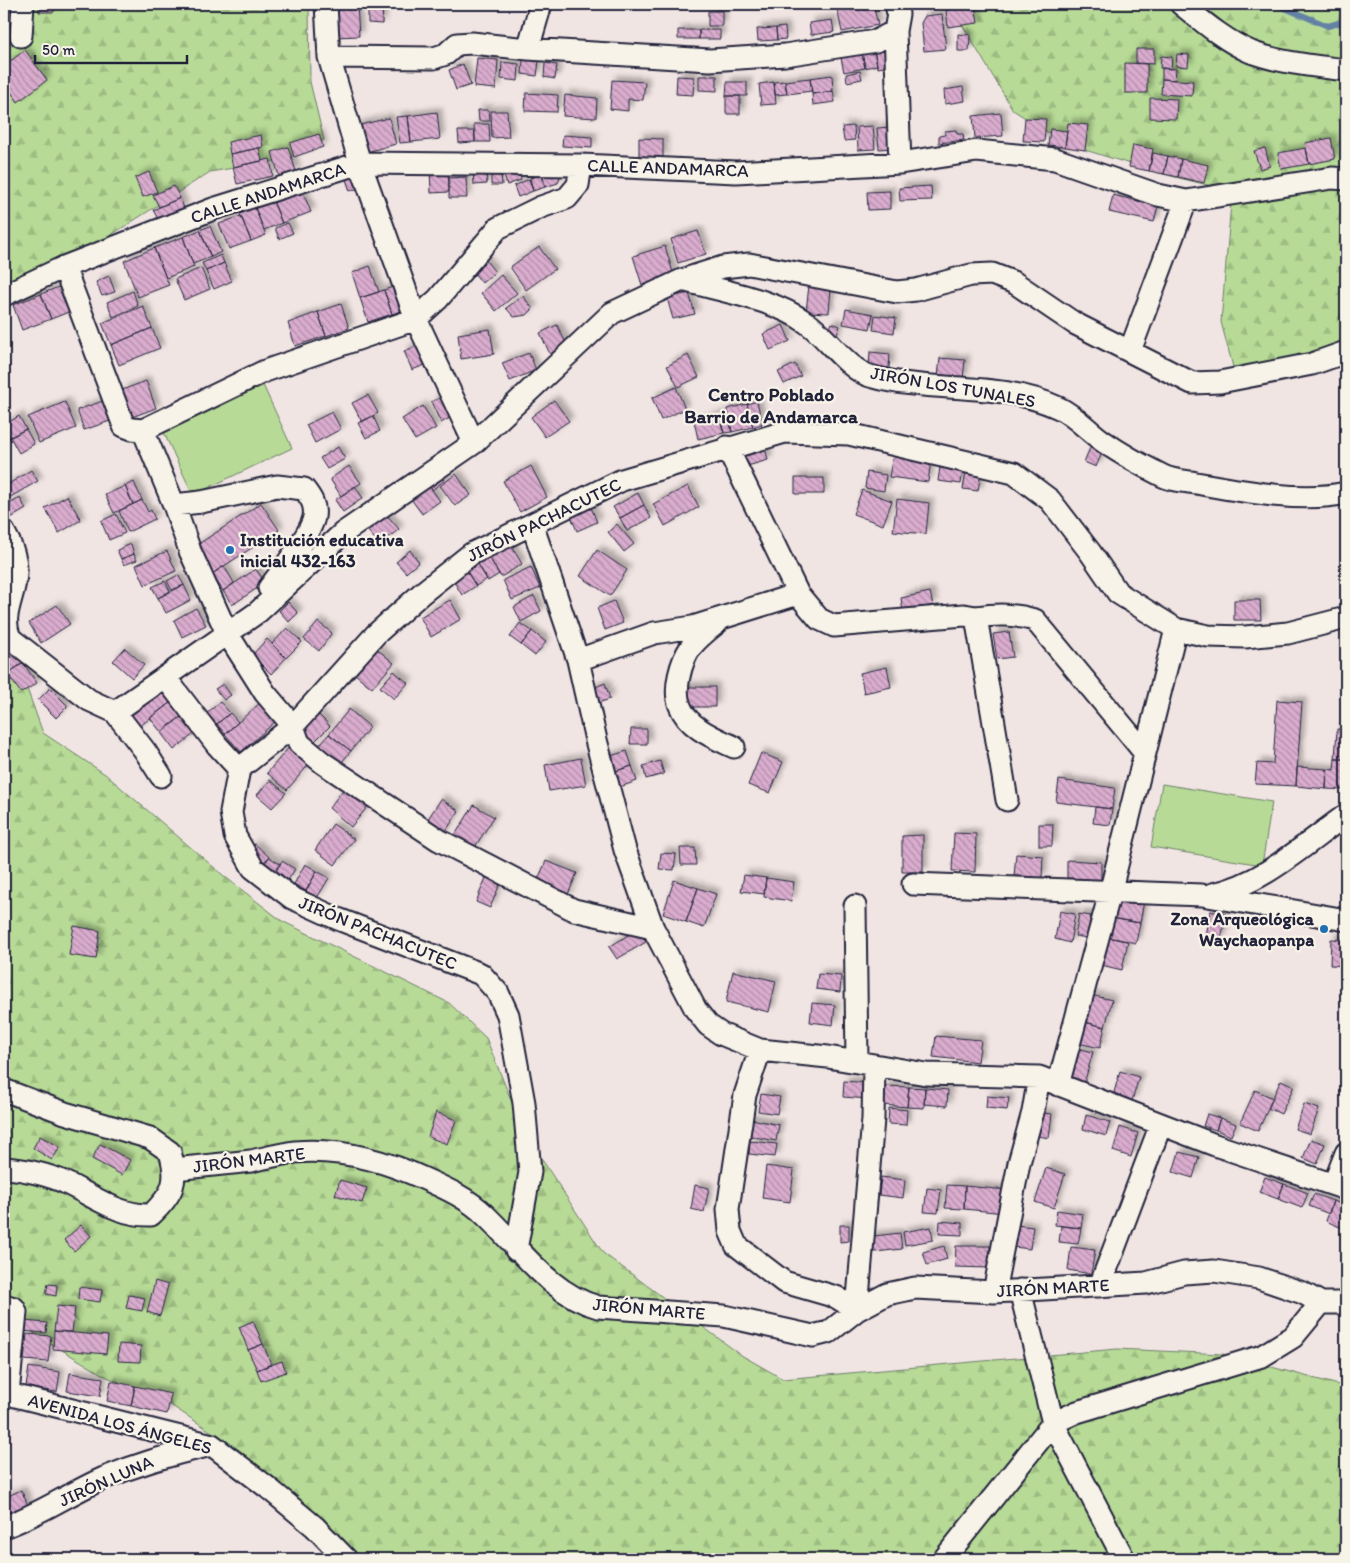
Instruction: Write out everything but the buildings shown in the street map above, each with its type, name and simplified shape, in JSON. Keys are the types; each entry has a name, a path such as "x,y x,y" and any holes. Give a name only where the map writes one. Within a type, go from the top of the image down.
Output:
{"street":[{"path":"20,36 23,4"},
{"path":"326,4 330,57 360,163 416,319 474,443"},
{"path":"528,49 541,4"},
{"path":"896,4 898,14 895,31 900,163"},
{"path":"1181,4 1212,30 1251,52 1306,65 1346,70"},
{"path":"330,57 434,58 446,54 457,44 472,43 528,49 710,60 784,54 876,41 895,31"},
{"name":"CALLE ANDAMARCA","path":"4,295 64,267 213,209 360,163 581,165 736,172 900,163 977,151 1055,158 1158,195 1186,201 1332,178 1346,179"},
{"path":"64,267 124,426 132,430 143,430 266,371 416,319 438,299 498,228 541,206 567,198 578,185 581,165"},
{"path":"1130,351 1186,201"},
{"path":"115,712 258,612 343,533 474,443 612,313 682,280 723,267 749,264 897,292 916,290 972,275 992,274 1014,283 1074,323 1192,383 1204,383 1312,364 1346,352"},
{"name":"JIRÓN LOS TUNALES","path":"682,280 779,307 808,323 838,353 868,376 902,382 1024,395 1061,409 1104,442 1165,477 1220,488 1277,494 1330,496 1346,492"},
{"path":"143,430 174,505 190,551 227,633 266,693 293,726 299,743 323,763 439,840 574,910 654,928"},
{"name":"JIRÓN PACHACUTEC","path":"516,1250 530,1172 524,1103 508,1016 498,993 481,974 338,919 292,898 253,868 235,836 231,812 239,769 293,726 376,634 422,593 471,554 622,480 785,432 849,434 1014,473 1050,500 1090,552 1118,593 1176,629 1208,636 1245,637 1288,633 1346,618"},
{"path":"727,448 798,594 819,619 834,626 964,615 976,617 1003,614 1035,620 1145,753"},
{"path":"174,505 201,502 277,486 304,489 312,498 315,507 314,519 286,567 260,600 227,633"},
{"path":"532,524 578,660 624,850 654,928 696,1010 708,1025 721,1034 760,1050 926,1074 1048,1081 1215,1145 1340,1187 1346,1152"},
{"path":"4,532 10,542 16,573 5,616 5,628 10,638 89,700 115,712 146,751 161,776"},
{"path":"578,660 654,634 693,627 798,594"},
{"path":"976,617 1007,800"},
{"path":"723,618 690,648 682,666 677,690 680,706 692,721 705,733 734,747"},
{"path":"994,1292 1019,1163 1033,1112 1048,1081 1110,893 1176,629"},
{"path":"165,676 217,745 239,769"},
{"path":"1202,895 1231,890 1254,880 1346,814"},
{"path":"913,884 1110,893 1202,895 1346,920"},
{"path":"760,1050 745,1095 728,1209 730,1231 736,1245 784,1282 836,1297 856,1310 873,1120 866,1064 855,906"},
{"name":"JIRÓN MARTE","path":"4,1090 65,1113 150,1138 170,1152 175,1169 251,1160 296,1152 346,1154 395,1165 452,1192 484,1214 516,1250 567,1294 582,1303 598,1307 724,1316 813,1336 829,1332 856,1310 887,1294 915,1288 994,1292 1100,1286 1146,1283 1184,1273 1214,1271 1259,1278 1303,1293 1321,1304"},
{"path":"1100,1286 1161,1124"},
{"path":"4,1168 66,1183 92,1198 135,1215 150,1215 165,1202 174,1186 175,1169"},
{"path":"1020,1290 1053,1423 1124,1559"},
{"path":"944,1559 1053,1423 1077,1412 1262,1356 1293,1337 1321,1304 1346,1303"},
{"path":"4,1305 14,1308 16,1312 6,1394"},
{"name":"AVENIDA LOS ÁNGELES","path":"6,1394 212,1445 308,1521 346,1559"},
{"name":"JIRÓN LUNA","path":"4,1527 20,1521 103,1479 155,1458 212,1445"}],"green space":[{"path":"35,4 309,4 310,82 324,140 286,159 210,172 89,249 41,292 4,307 4,43 31,40"},
{"path":"946,4 1346,4 1346,353 1285,369 1233,367 1221,322 1232,191 1159,173 1066,144 1013,110 957,16"},
{"path":"263,385 292,448 193,495 164,433"},
{"path":"4,625 43,733 105,774 224,876 282,921 449,1003 486,1038 524,1132 603,1253 741,1355 783,1379 1117,1349 1223,1354 1346,1387 1346,1559 357,1559 241,1451 172,1406 105,1376 4,1315"},
{"path":"1162,784 1272,802 1262,865 1151,847"}],"waterway":[{"path":"1275,4 1328,26 1346,21"}],"place":[{"name":"Institución educativa inicial 432-163","path":"230,550"},
{"name":"Zona Arqueológica Waychaopanpa","path":"1324,929"}],"district":[{"name":"Centro Poblado Barrio de Andamarca","path":"771,405"}]}
